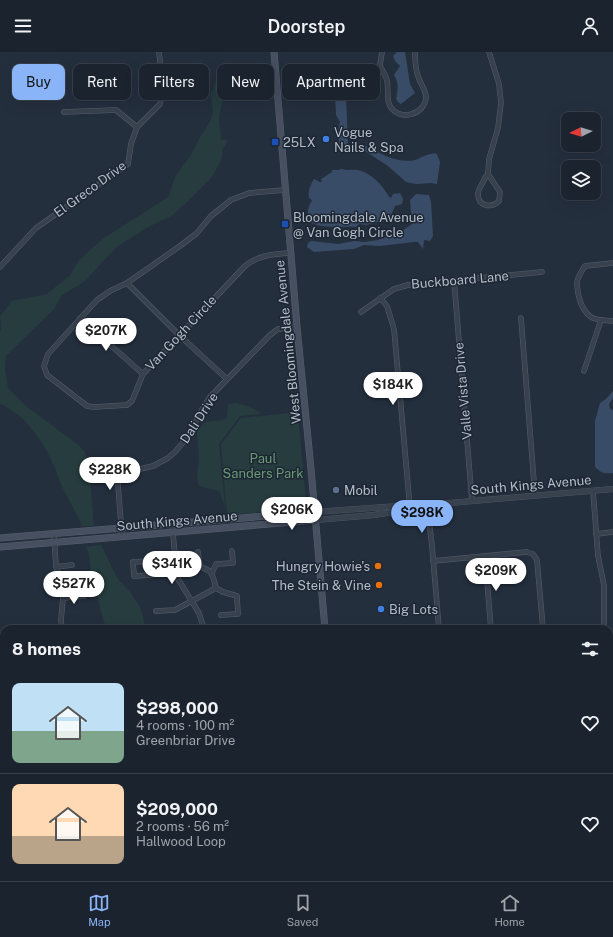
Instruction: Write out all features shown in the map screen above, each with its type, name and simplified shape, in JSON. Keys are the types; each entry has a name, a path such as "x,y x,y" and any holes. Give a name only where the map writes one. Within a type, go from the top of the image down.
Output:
{"main road":[{"name":"West Bloomingdale Avenue","path":"274,52 290,253 325,625"},
{"name":"South Kings Avenue","path":"0,538 315,512"},
{"name":"South Kings Avenue","path":"0,547 316,520"}],"street":[{"name":"El Greco Drive","path":"0,267 36,228 128,164 131,144 137,127 160,104 163,90 159,52"},
{"path":"382,52 380,65 386,77 390,105 394,111 400,114 408,115 415,113 421,108 426,96 418,77 415,63 415,52"},
{"path":"488,174 485,176 478,196 482,203 486,206 492,206 499,201 500,192 488,174 489,159 498,128 501,103 499,84 489,52"},
{"path":"64,112 116,110 137,127"},
{"name":"Van Gogh Circle","path":"285,190 249,193 231,200 211,216 197,233 127,283 110,291 97,300 48,354 44,366 47,375 87,406 127,405 132,401 143,374 244,266 252,260 267,255 290,253"},
{"path":"613,263 586,266 581,272 577,282 582,307 592,318 613,321"},
{"name":"Buckboard Lane","path":"362,312 380,298 394,290 408,285 542,272"},
{"name":"Valle Vista Drive","path":"454,280 472,501"},
{"path":"127,283 179,335 227,379"},
{"path":"380,298 387,306 394,329 410,508"},
{"path":"80,318 143,374"},
{"path":"521,318 535,495"},
{"path":"584,371 601,320"},
{"name":"Dali Drive","path":"122,536 118,485 121,477 127,472 158,463 178,449 189,434 208,400 227,379 274,331 297,327"},
{"name":"South Kings Avenue","path":"316,520 450,503 613,489"},
{"path":"593,491 598,556 604,584 604,625"},
{"path":"428,506 439,625"},
{"name":"South Kings Avenue","path":"315,512 410,508"},
{"path":"172,524 178,579 199,612 203,625"},
{"path":"596,534 613,532"},
{"path":"54,534 56,567 62,586 63,598 62,625"},
{"path":"198,552 200,567 209,570 212,573 216,588 223,592 237,596 238,614 221,615"},
{"path":"212,573 216,564 233,563 232,552"},
{"path":"433,560 527,552 533,554 537,560 543,625"},
{"path":"485,556 491,625"},
{"path":"150,561 150,569 151,575 134,576 134,562 150,561"},
{"path":"56,567 72,565"},
{"path":"150,569 176,566"},
{"path":"156,611 175,610 216,588"},
{"path":"63,598 84,596"}],"green space":[{"path":"217,78 217,100 223,100 219,118 221,140 228,140 223,149 221,161 211,178 171,216 150,226 121,244 84,282 62,295 54,309 6,356 5,369 8,388 26,406 77,444 85,452 89,467 94,526 82,526 62,488 56,470 47,451 34,431 18,415 9,408 0,404 0,317 12,301 47,294 70,275 79,260 104,238 168,197 176,175 191,155 213,114 211,94"},
{"path":"236,403 250,407 260,412 260,414 240,416 219,444 225,507 219,491 199,486 197,477 199,458 197,430 205,422 227,418 228,404"},
{"name":"Paul Sanders Park","path":"298,412 306,502 300,509 227,515 221,444 241,418"},
{"path":"101,545 117,578 130,592 140,607 144,625 105,625 91,574 89,554 86,547"}],"water":[{"path":"397,52 405,52 410,84 415,93 401,104 396,99 398,86 394,75 400,66 395,61 393,56"},
{"path":"335,100 346,100 348,148 346,151 342,152 340,150 338,131 340,122 336,115"},
{"path":"364,145 388,157 408,161 415,160 429,154 437,154 440,162 437,184 416,184 406,182 388,166 365,151"},
{"path":"332,170 358,170 367,174 380,184 391,198 393,194 400,193 403,199 402,204 395,206 389,220 384,218 383,222 366,225 359,224 356,227 320,226 311,222 308,217 309,205 312,201 309,198 309,193 310,186 314,179 322,182 321,179 332,172"},
{"path":"416,194 429,195 431,202 433,236 430,241 424,240 423,249 418,242 380,246 364,245 354,249 314,252 307,247 308,243 311,241 338,244 354,241 365,242 378,240 402,231 412,224 410,200"},
{"path":"613,391 613,398 609,404 610,409 613,410 613,473 603,473 595,467 595,421 600,403"}],"place":[{"name":"Vogue Nails & Spa","path":"326,139"},
{"name":"25LX","path":"275,142"},
{"name":"Bloomingdale Avenue @ Van Gogh Circle","path":"285,224"},
{"name":"Mobil","path":"336,490"},
{"name":"Hungry Howie's","path":"378,566"},
{"name":"The Stein & Vine","path":"379,585"},
{"name":"Big Lots","path":"381,609"}]}
